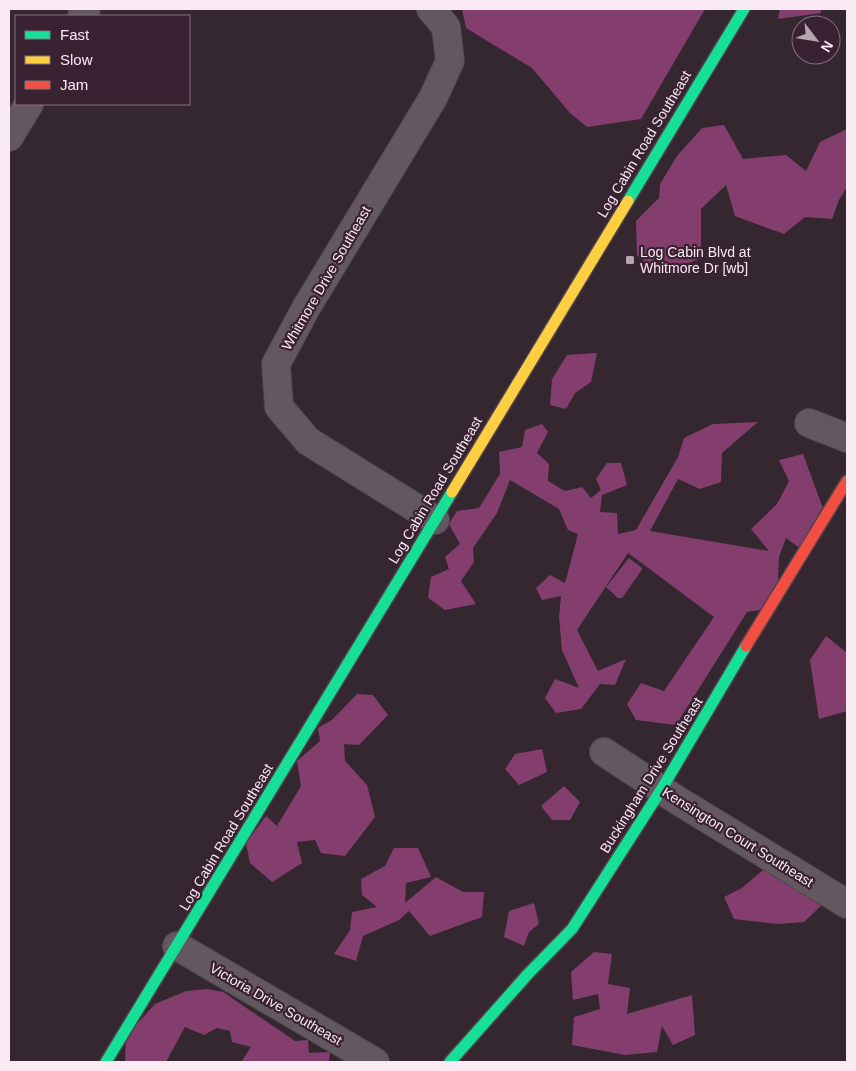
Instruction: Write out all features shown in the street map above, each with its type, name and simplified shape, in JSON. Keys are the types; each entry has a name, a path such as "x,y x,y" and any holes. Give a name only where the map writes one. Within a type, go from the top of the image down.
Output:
{"street":[{"name":"Whitmore Drive Southeast","path":"431,9 446,27 450,61 434,98 306,308 276,364 279,407 308,441 435,520"},
{"name":"Log Cabin Road Southeast","path":"106,1062 744,9"},
{"path":"9,137 28,105"},
{"path":"808,423 847,438"},
{"name":"Buckingham Drive Southeast","path":"450,1062 528,974 572,928 661,790 759,623 847,481"},
{"name":"Kensington Court Southeast","path":"604,752 661,790 847,904"},
{"name":"Victoria Drive Southeast","path":"177,946 375,1062"},
{"name":"Log Cabin Road Southeast","path":"100,1048 152,987"}],"shaded area":[{"path":"462,9 705,9 641,119 587,127 570,113 532,68 466,28"},
{"path":"780,9 821,9 821,13 791,15 791,17 778,19"},
{"path":"724,125 743,159 786,155 806,171 820,142 847,129 847,187 839,200 832,219 805,217 784,234 735,216 726,185 701,209 701,258 660,275 637,255 636,221 659,198 660,184 677,156 702,128"},
{"path":"597,353 591,382 575,393 566,409 550,405 552,379 567,355"},
{"path":"758,422 722,453 721,482 700,489 678,479 650,531 769,551 751,529 777,504 789,481 779,460 803,454 828,522 808,554 786,538 779,557 777,607 747,612 676,725 636,720 627,704 641,683 664,691 714,617 628,553 577,630 598,671 626,659 615,685 600,684 581,709 556,713 545,698 555,679 579,688 562,650 559,617 561,596 542,600 536,588 550,575 565,583 578,534 568,530 559,509 510,480 497,513 473,548 474,562 461,581 476,604 445,610 428,598 431,577 449,569 445,557 460,544 449,524 457,511 479,508 500,474 499,452 522,447 525,430 542,424 548,432 537,453 549,464 548,481 565,491 582,487 591,498 601,490 596,479 607,463 621,463 627,485 602,495 600,512 617,513 618,534 636,530 678,457 684,438 713,424"},
{"path":"629,558 642,568 622,598 618,598 606,587"},
{"path":"826,636 847,653 847,711 819,719 810,660"},
{"path":"357,694 373,695 388,715 359,745 344,744 345,761 367,785 375,817 345,856 321,853 315,840 297,842 302,863 272,882 250,863 246,843 266,816 277,826 301,786 297,761 320,741 318,728 332,720"},
{"path":"542,749 547,772 519,785 505,769 515,754"},
{"path":"564,786 580,802 570,820 552,820 541,806"},
{"path":"394,848 418,848 431,877 406,883 405,903 436,877 463,892 484,892 482,917 430,936 409,911 399,920 363,936 356,961 334,954 350,930 352,912 377,907 362,895 361,879 385,866"},
{"path":"769,865 822,905 804,922 778,924 734,919 724,897 742,888"},
{"path":"534,903 539,924 529,932 524,946 504,937 509,911"},
{"path":"594,952 612,954 608,984 630,988 627,1014 692,995 695,1035 673,1045 662,1026 657,1052 625,1055 572,1045 574,1017 600,1009 598,994 573,1000 571,972"},
{"path":"207,989 223,992 295,1041 308,1040 309,1053 330,1052 329,1062 241,1062 251,1047 232,1042 230,1031 217,1028 204,1035 185,1027 166,1062 125,1062 126,1036 155,1004 186,991"}],"traffic: fast":[{"path":"628,201 744,9"},
{"path":"106,1062 452,492"},
{"path":"450,1062 528,974 572,929 661,790 746,646"}],"traffic: slow":[{"path":"452,492 628,201"}],"traffic: jam":[{"path":"746,646 847,481"}],"place":[{"name":"Log Cabin Blvd at Whitmore Dr [wb]","path":"630,260"}]}
